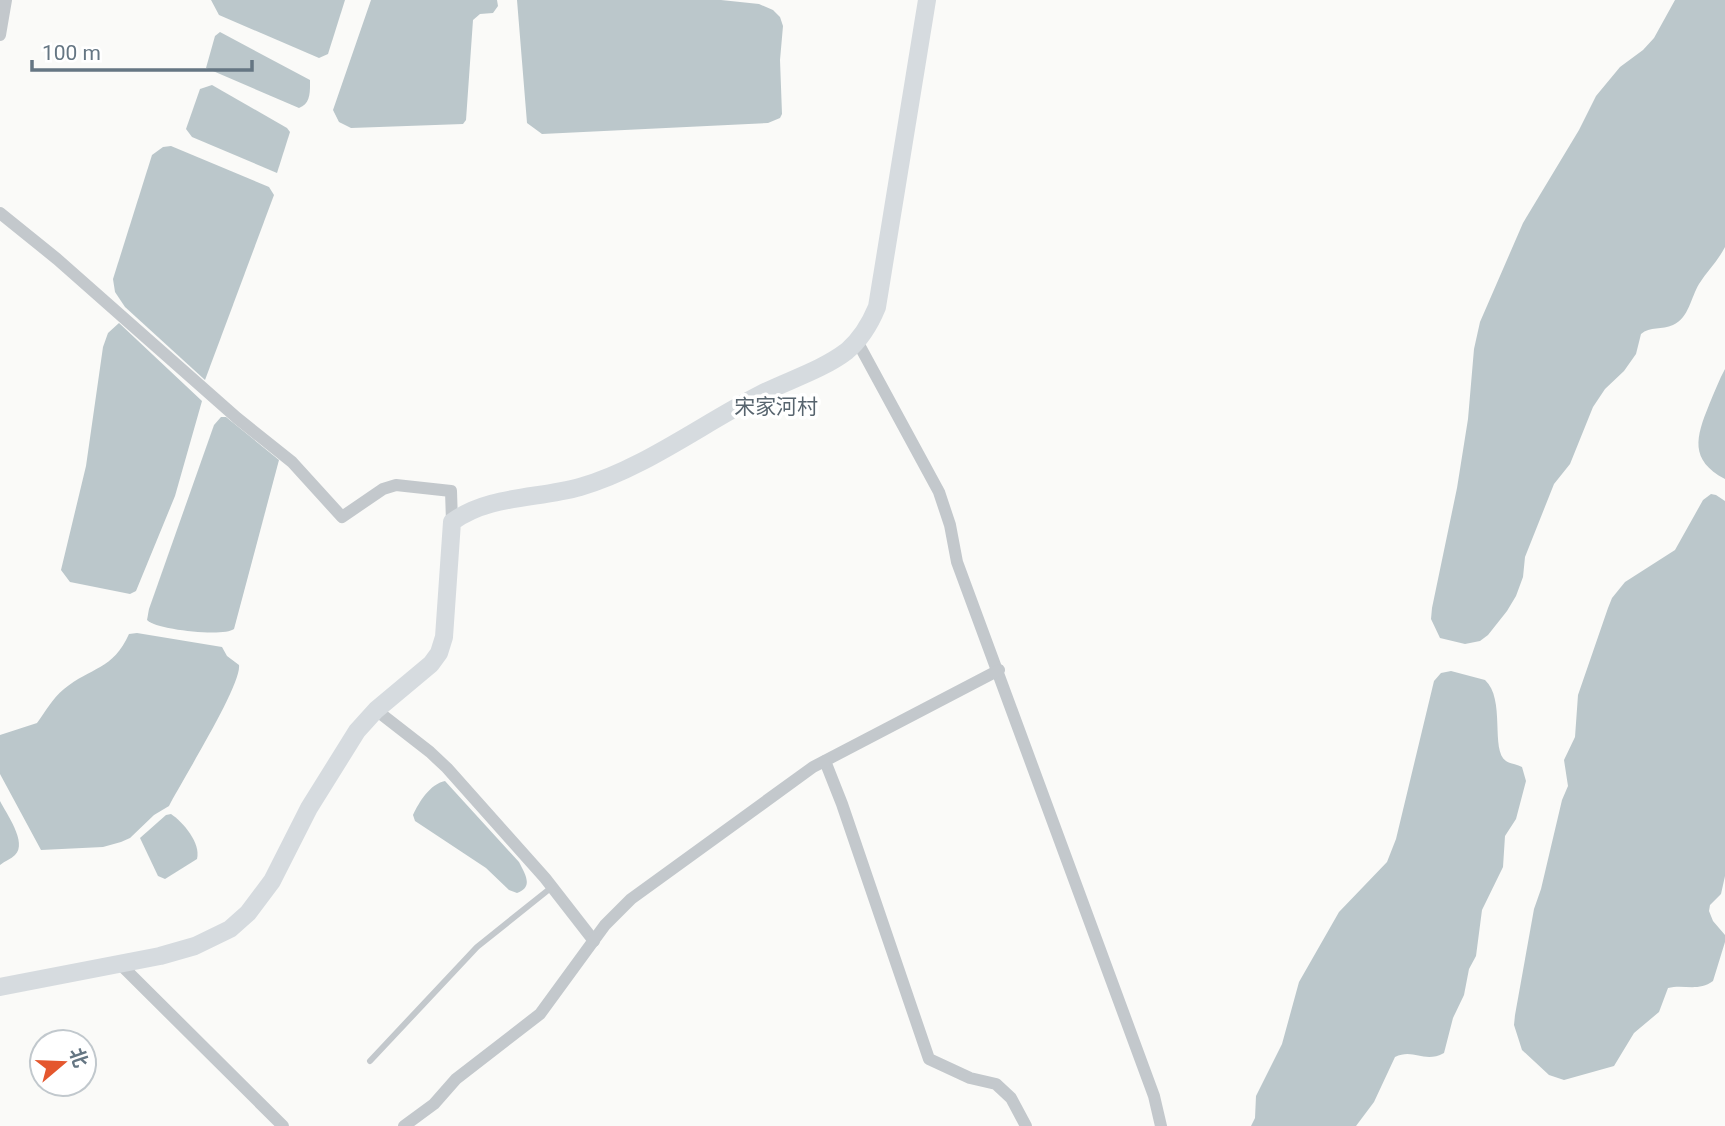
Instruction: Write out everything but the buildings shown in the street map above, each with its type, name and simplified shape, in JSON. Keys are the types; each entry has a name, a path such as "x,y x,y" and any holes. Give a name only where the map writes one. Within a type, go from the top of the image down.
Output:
{"street":[{"path":"0,35 6,0"},
{"path":"452,522 478,506 578,488 629,467 761,394 825,365 857,341 877,307 927,0"},
{"path":"0,213 57,259 237,418 292,462 342,517 383,489 402,485 451,491 452,522 442,646 431,664 376,710 357,732 321,786 272,881 240,922 221,935 160,956 0,987"},
{"path":"857,341 939,492 950,525 957,562 1154,1097 1161,1126"},
{"path":"404,1126 434,1104 456,1079 540,1014 606,925 631,899 813,767 999,670"},
{"path":"376,710 447,768 552,887 594,941"},
{"path":"825,761 929,1059 970,1078 996,1084 1011,1098 1026,1126"},
{"path":"120,964 283,1126"}],"lane":[{"path":"370,1061 477,947 552,887"}],"shaded area":[{"path":"211,0 345,0 328,54 319,58 219,15"},
{"path":"371,0 497,0 498,6 493,13 480,14 473,20 466,120 463,124 351,128 339,122 333,110"},
{"path":"517,0 721,0 759,4 773,10 780,17 783,26 780,60 782,114 780,118 768,123 542,134 527,123"},
{"path":"1675,0 1725,0 1725,247 1699,284 1683,317 1673,325 1641,334 1636,354 1593,407 1570,464 1554,484 1525,557 1523,577 1516,596 1507,611 1480,641 1465,644 1440,638 1431,619 1432,608 1457,488 1468,419 1474,349 1480,322 1523,223 1579,130 1596,96 1620,67 1654,38"},
{"path":"220,32 310,80 306,103 299,108 206,68 215,36"},
{"path":"212,85 290,132 277,173 192,137 186,129 200,89"},
{"path":"171,146 269,187 274,195 205,380 125,307 115,292 113,279 152,155 163,147"},
{"path":"119,323 202,401 175,496 136,591 130,594 70,582 61,570 86,466 103,347 108,333"},
{"path":"1725,369 1725,479 1705,464 1699,447 1699,437 1704,417"},
{"path":"221,417 226,417 279,460 234,629 204,632 153,624 147,620 149,609 214,425"},
{"path":"1711,494 1725,501 1725,876 1721,894 1710,905 1709,911 1713,921 1725,935 1725,942 1713,981 1696,987 1668,988 1659,1012 1634,1033 1614,1066 1564,1080 1549,1075 1522,1050 1514,1025 1534,909 1568,786 1564,760 1575,737 1578,695 1612,598 1625,582 1675,550 1703,500"},
{"path":"129,634 222,647 227,656 239,665 231,692 169,806 154,815 130,838 121,842 103,847 41,850 0,774 0,735 37,723 64,689 109,661 123,646"},
{"path":"1451,671 1485,680 1491,688 1497,711 1501,755 1506,761 1522,767 1526,781 1516,819 1505,836 1503,867 1482,910 1476,956 1469,969 1464,995 1453,1018 1444,1053 1431,1057 1408,1054 1395,1057 1374,1102 1356,1126 1251,1126 1255,1118 1256,1096 1282,1044 1299,982 1339,912 1387,862 1396,839 1434,681 1441,673"},
{"path":"445,781 519,862 527,880 522,890 517,893 509,890 486,868 415,821 413,815 422,799 435,786"},
{"path":"0,801 15,828 19,843 15,855 0,865"},
{"path":"171,814 186,828 198,853 197,859 165,879 158,876 140,838 166,815"}],"district":[{"name":"宋家河村","path":"776,407"}]}
